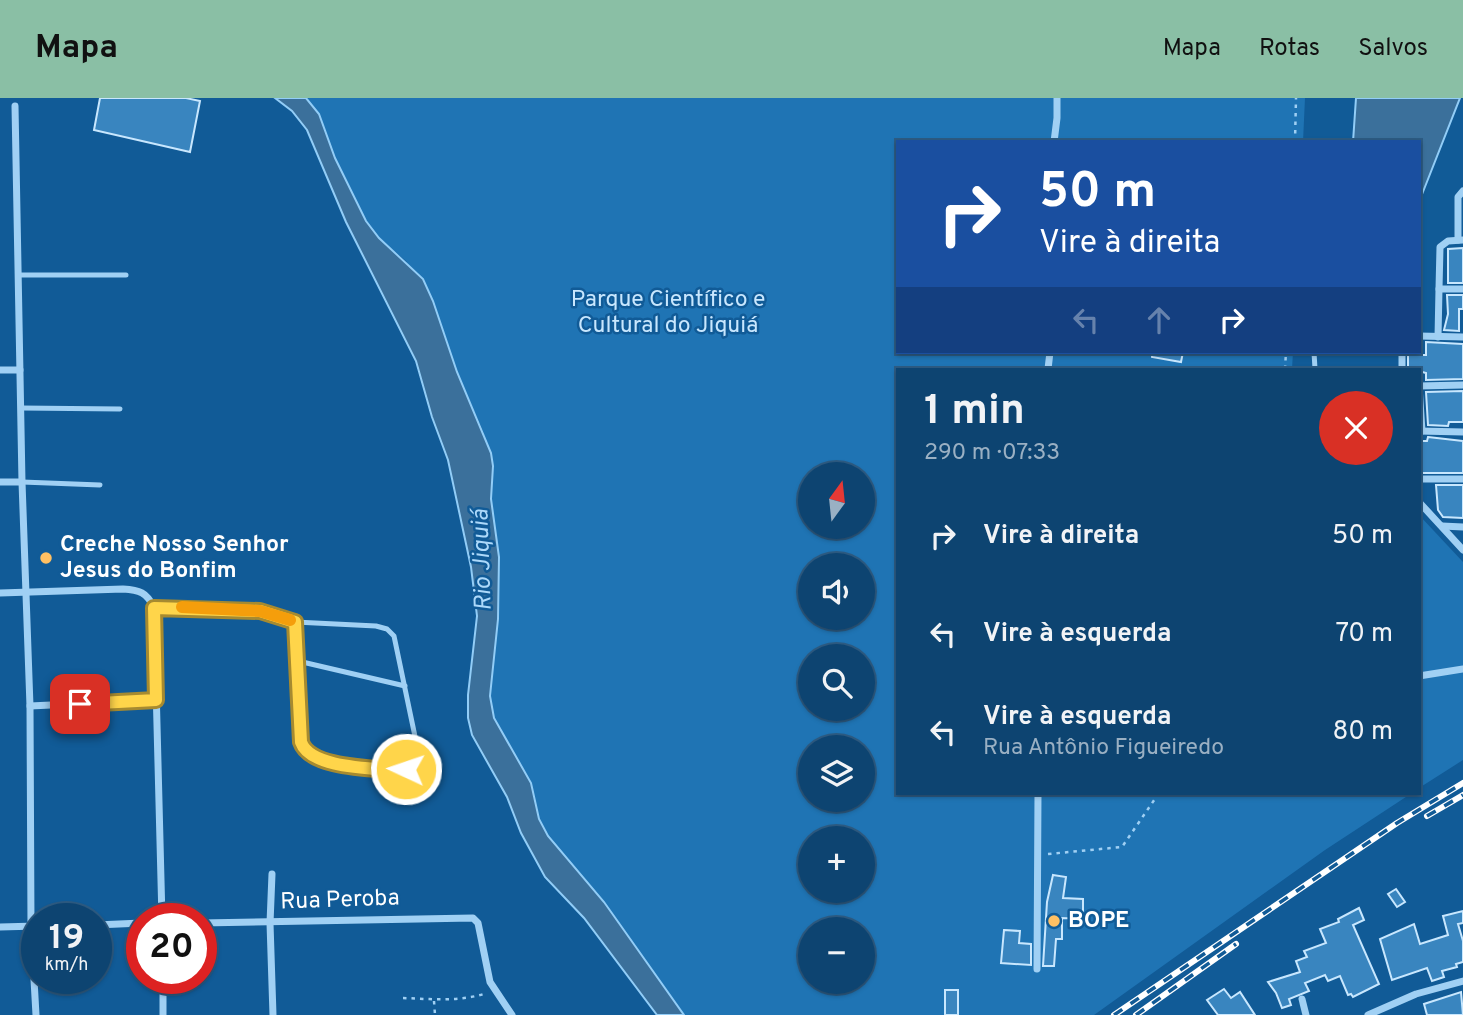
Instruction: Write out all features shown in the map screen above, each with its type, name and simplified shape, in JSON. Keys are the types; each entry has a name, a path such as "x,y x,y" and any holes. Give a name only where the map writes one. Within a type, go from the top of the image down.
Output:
{"street":[{"path":"1054,140 1057,98"},
{"path":"15,106 34,903"},
{"path":"1438,337 1440,247 1444,242 1460,240 1458,197 1462,191"},
{"path":"1439,289 1463,289"},
{"path":"1421,336 1463,337"},
{"path":"0,370 20,370"},
{"path":"1421,386 1463,385"},
{"path":"1421,431 1463,432"},
{"path":"1421,479 1463,479"},
{"path":"0,482 22,482"},
{"path":"1421,504 1463,550"},
{"path":"1442,526 1463,527"},
{"path":"0,593 133,590 146,594 154,608 162,903"},
{"path":"1421,676 1463,669"},
{"path":"30,706 156,700"},
{"path":"1037,969 1038,795"},
{"path":"272,874 270,923 273,1015"},
{"name":"Rua Peroba","path":"217,923 472,918 478,923 486,969 494,991"},
{"path":"0,927 21,926"},
{"path":"1368,1015 1416,994 1463,981"},
{"path":"494,991 512,1015"},
{"path":"36,994 36,1015"},
{"path":"163,994 163,1015"},
{"path":"1302,999 1306,1015"}],"lane":[{"path":"19,275 126,275"},
{"path":"21,408 120,409"},
{"path":"22,482 100,485"},
{"path":"154,608 260,611 295,622 376,626 387,629 394,636 417,746 412,765 400,771 346,765 307,754 301,742 295,622"},
{"path":"298,662 405,686"}],"path":[{"path":"1295,140 1296,98"},
{"path":"1039,855 1122,847 1158,795"},
{"path":"403,998 475,997 494,991"},
{"path":"434,999 435,1015"}],"green space":[{"name":"Parque Científico e Cultural do Jiquiá","path":"306,98 1305,98 1303,140 896,140 896,354 1293,354 1292,368 896,368 896,795 1409,795 1325,850 1094,1015 684,1015 604,902 548,836 539,819 531,783 494,718 490,696 498,619 499,557 491,499 493,466 483,431 457,372 433,301 406,261 379,238 366,221 335,158 319,114"},
{"path":"1421,517 1463,562 1463,760 1421,787"}],"water":[{"name":"Rio Jiquiá","path":"275,98 306,98 319,114 335,158 366,221 379,238 423,279 433,301 457,372 491,453 493,466 491,499 499,557 498,619 490,696 494,718 531,783 539,819 548,836 604,902 684,1015 657,1015 584,918 545,877 521,833 507,797 472,735 468,718 468,695 477,616 471,567 448,460 416,361 346,222 307,130 292,111"},
{"path":"1356,98 1460,98 1421,197 1421,140 1353,140"}],"building":[{"path":"100,98 186,98 200,101 190,152 94,130"},
{"path":"1463,248 1463,283 1448,283 1448,249"},
{"path":"1447,295 1463,295 1463,309 1459,309 1459,331 1444,330 1448,314"},
{"path":"1426,342 1463,344 1463,379 1426,380 1426,373 1421,372 1421,368 1408,368 1408,355 1426,355"},
{"path":"1152,354 1183,354 1181,362 1152,357"},
{"path":"1463,391 1463,422 1449,422 1448,426 1428,425 1426,392"},
{"path":"1428,437 1463,441 1463,473 1421,473 1421,441 1427,441"},
{"path":"1436,485 1463,485 1463,518 1443,517 1438,510"},
{"path":"1053,875 1066,877 1063,898 1083,899 1083,919 1062,918 1062,939 1056,939 1054,966 1043,966 1047,902"},
{"path":"1396,889 1405,902 1397,907 1388,894"},
{"path":"1359,908 1364,920 1353,925 1379,984 1353,997 1348,995 1340,976 1328,981 1325,975 1305,983 1309,991 1289,999 1291,1005 1282,1008 1268,982 1300,972 1296,961 1307,957 1304,951 1326,943 1320,929 1339,922 1338,919"},
{"path":"1463,911 1463,923 1458,924 1463,941 1463,962 1456,964 1457,967 1442,971 1444,977 1432,981 1427,968 1392,980 1380,939 1414,924 1420,944 1448,935 1443,916"},
{"path":"1004,930 1020,931 1019,943 1031,944 1031,965 1001,963"},
{"path":"1224,989 1231,998 1240,992 1255,1015 1218,1015 1207,1000"},
{"path":"945,990 958,990 958,1015 945,1015"},
{"path":"1461,992 1463,1015 1427,1015 1424,1004"}],"railway":[{"path":"1114,1015 1397,823 1463,783"},
{"path":"1427,816 1463,795"},
{"path":"1136,1015 1236,944"}],"slow traffic":[{"path":"182,607 260,611 290,620"}],"place":[{"name":"Creche Nosso Senhor Jesus do Bonfim","path":"46,558"},
{"name":"BOPE","path":"1054,921"}],"route":[{"path":"80,704 156,700 154,608 260,611 295,622 301,742 307,754 346,765 400,771 406,769"}]}
